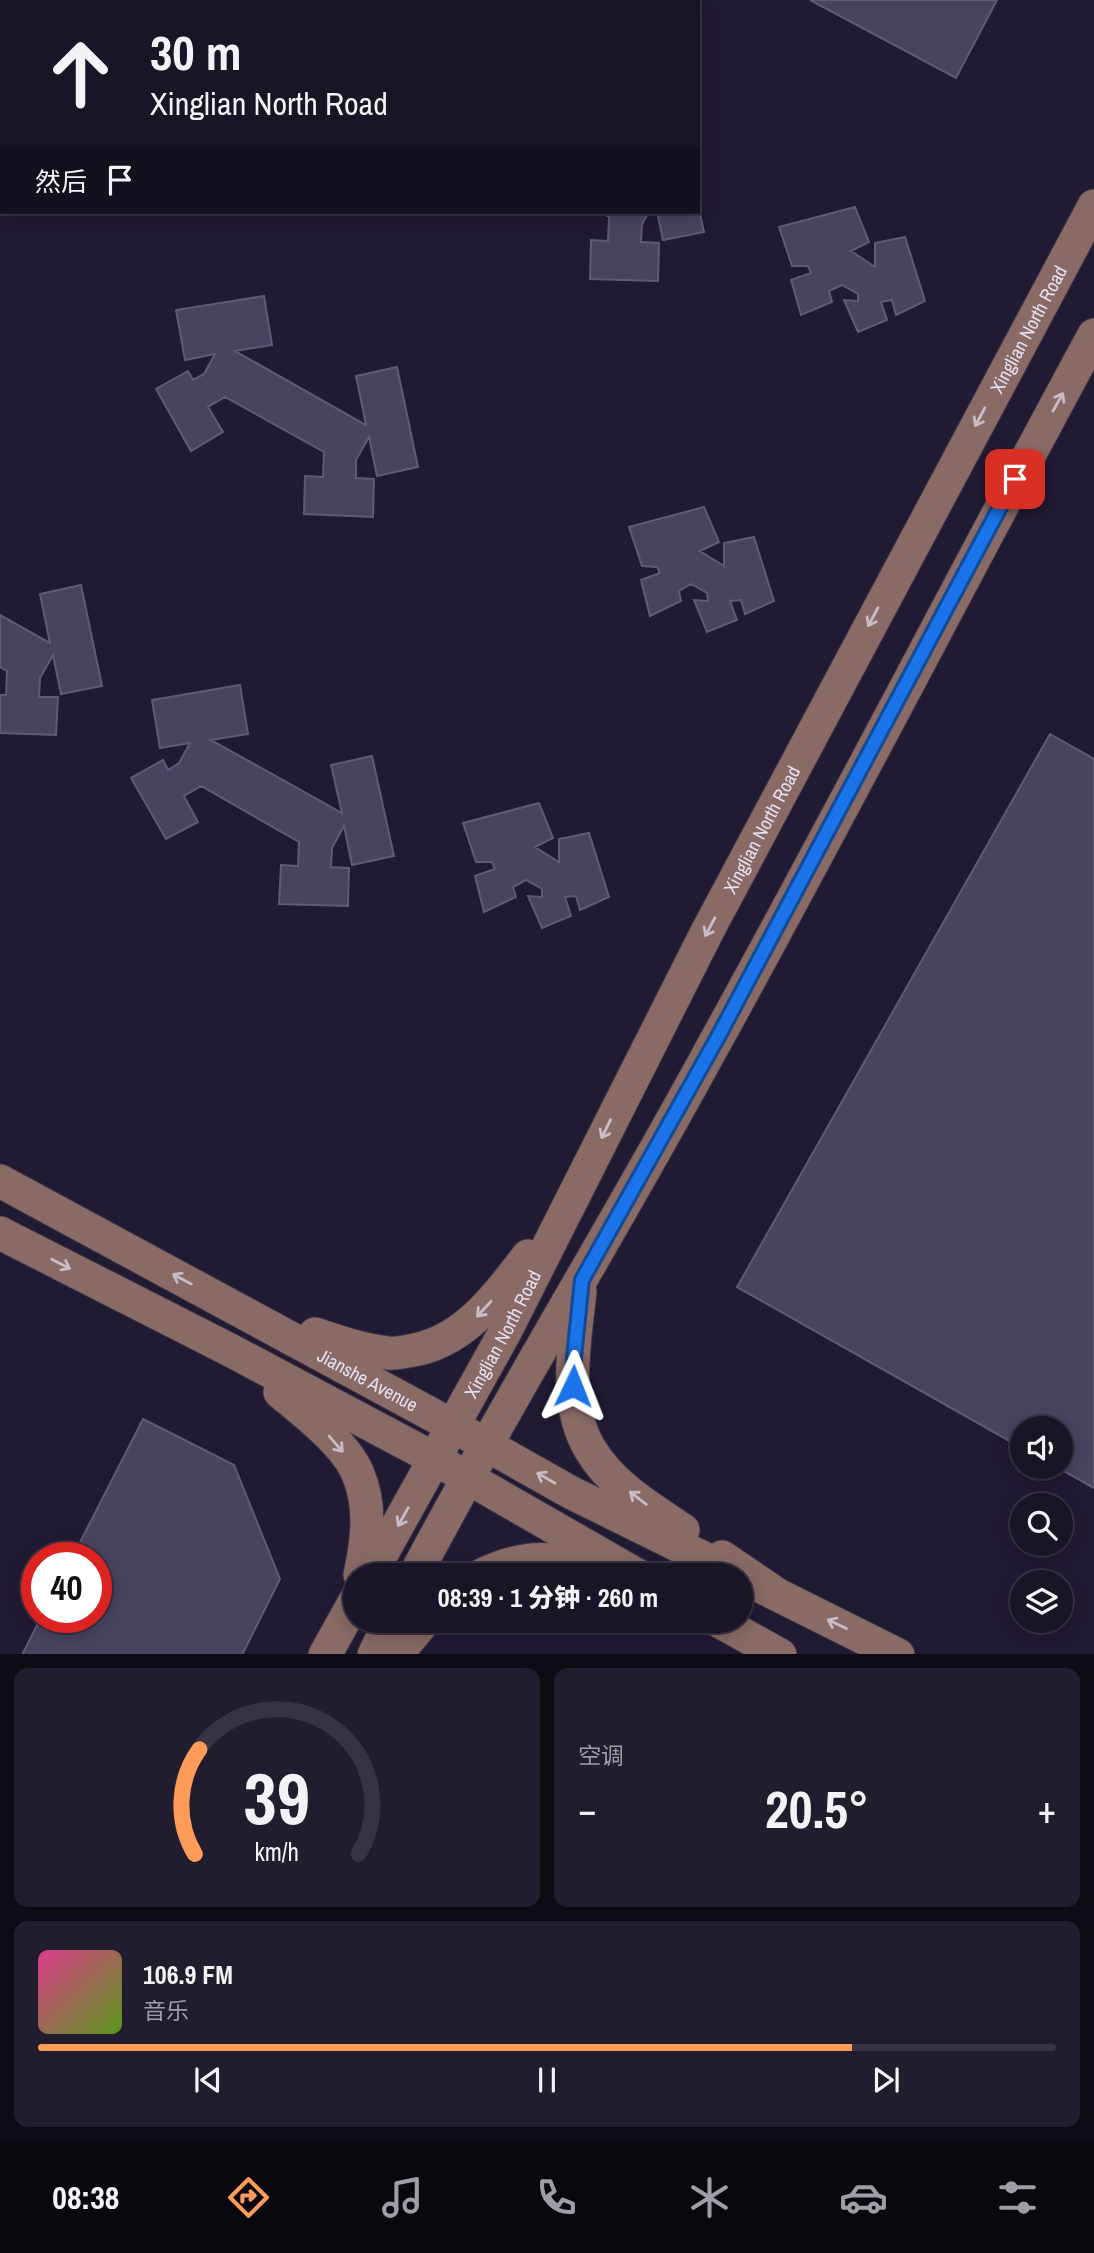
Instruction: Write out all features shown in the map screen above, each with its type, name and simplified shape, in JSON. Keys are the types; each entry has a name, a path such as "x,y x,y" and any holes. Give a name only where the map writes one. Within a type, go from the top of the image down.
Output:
{"street":[{"name":"Xinglian North Road","path":"377,1563 505,1332 706,932 1094,206"},
{"name":"Xinglian North Road","path":"422,1563 708,1056 1094,335"},
{"name":"Jianshe Avenue","path":"0,1181 243,1311 570,1492 713,1563"},
{"path":"243,1311 351,1346 391,1353 438,1344 462,1330 480,1315 572,1199"},
{"name":"Jianshe Avenue","path":"0,1233 230,1350 468,1478 615,1563"},
{"path":"582,1280 573,1386 576,1412 582,1433 591,1450 624,1488 647,1506 775,1593"},
{"path":"230,1350 322,1427 346,1454 358,1473 368,1522 363,1563"},
{"path":"512,1563 542,1558 574,1563"},
{"name":"Jianshe Avenue","path":"753,1583 898,1654"},
{"path":"326,1654 343,1620"},
{"path":"374,1654 384,1633"},
{"path":"396,1654 414,1633"},
{"path":"741,1633 780,1654"}],"building":[{"path":"810,0 997,0 956,78"},
{"path":"855,207 869,242 851,251 875,267 875,243 905,237 925,301 896,315 892,300 881,302 887,320 858,332 844,300 858,301 858,294 842,285 829,291 832,302 801,315 791,280 811,273 808,266 792,266 779,227"},
{"path":"604,214 648,214 642,224 641,242 659,243 658,281 590,279 591,240 608,241 609,217"},
{"path":"657,214 700,214 704,232 663,240"},
{"path":"264,296 272,345 235,351 366,425 356,376 397,367 418,467 377,476 369,437 356,460 356,478 374,479 373,517 304,514 305,476 323,477 324,452 225,397 208,407 223,432 191,451 156,389 188,371 193,380 204,374 215,354 185,360 176,310"},
{"path":"704,507 719,542 700,551 724,566 724,543 754,537 774,601 745,614 741,600 730,601 737,620 707,632 694,600 708,601 707,593 691,584 679,591 681,601 650,616 641,580 660,573 657,567 642,566 629,527"},
{"path":"81,585 102,686 61,694 53,655 40,678 39,697 58,697 56,735 0,733 0,695 6,695 7,671 0,667 0,615 50,643 40,594"},
{"path":"240,685 248,734 211,740 342,813 331,765 372,756 394,856 352,865 344,826 332,848 331,867 349,868 348,906 279,904 281,865 298,866 299,842 201,786 184,796 198,822 166,839 131,778 163,760 168,770 179,763 190,743 160,748 152,700"},
{"path":"1050,734 1094,759 1094,1488 1073,1476 1073,1416 1010,1416 1010,1441 737,1287"},
{"path":"539,803 553,838 535,847 559,862 559,839 589,833 609,897 580,910 576,896 565,897 571,916 542,928 528,896 542,897 542,889 526,880 513,887 516,897 484,912 475,876 495,869 492,862 476,862 463,823"},
{"path":"143,1419 234,1465 280,1579 242,1654 22,1654 33,1633 112,1633 112,1542 80,1542"}],"route":[{"path":"573,1386 582,1280 719,1035 1015,479"}]}
